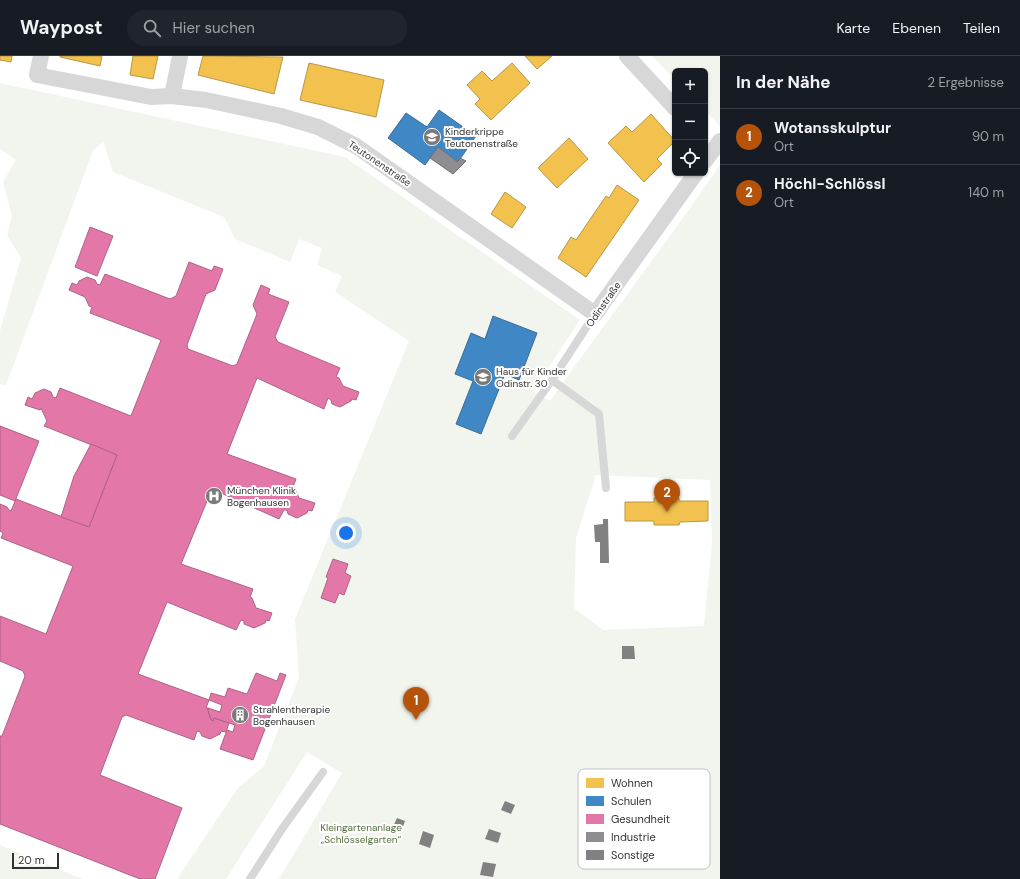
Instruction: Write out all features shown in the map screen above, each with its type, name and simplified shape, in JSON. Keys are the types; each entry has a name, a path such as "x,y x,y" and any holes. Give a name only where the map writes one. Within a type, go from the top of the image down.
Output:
{"street":[{"name":"Teutonenstraße","path":"41,56 37,74 151,96 172,96 206,100 282,116 318,127 356,146 595,314"},
{"path":"172,96 180,56"},
{"path":"627,56 672,105"},
{"name":"Odinstraße","path":"595,314 694,176"}],"lane":[{"name":"Odinstraße","path":"512,436 552,380 595,314"},
{"path":"552,380 600,414 606,488"},
{"path":"250,879 282,829 324,772"}],"green space":[{"path":"652,56 720,56 720,126 708,113 708,68 672,68 672,76"},
{"name":"Kleingartenanlage „Schlösselgarten“","path":"0,83 345,157 580,320 533,391 550,401 720,165 720,879 279,879 342,773 307,752 226,879 177,879 238,788 264,766 299,678 295,619 409,341 335,292 342,276 317,265 322,248 299,239 290,262 235,239 224,217 113,172 103,141 93,151 6,385 0,384 0,331 21,258 7,235 12,216 3,182 16,160 0,149","holes":["596,475 710,480 712,542 704,626 603,630 574,608 576,538"]},
{"path":"0,845 80,878 84,879 0,879"}],"building: Wohnen":[{"path":"0,56 12,56 11,62 0,60"},
{"path":"60,56 102,56 100,66"},
{"path":"133,56 158,56 153,79 130,75"},
{"path":"203,56 283,57 274,94 198,75"},
{"path":"525,56 552,56 537,69"},
{"path":"309,63 384,80 376,117 300,100"},
{"path":"512,63 530,83 491,120 475,104 480,99 467,85 482,71 492,81"},
{"path":"651,114 672,138 672,144 657,159 662,164 644,182 608,143 626,126 632,132"},
{"path":"569,138 588,159 557,188 538,168"},
{"path":"617,185 639,200 586,277 558,258 571,237 576,240 606,196 609,198"},
{"path":"505,192 526,207 512,228 491,214"},
{"path":"654,498 679,498 679,501 708,501 708,521 680,522 679,525 654,525 654,521 625,521 625,502 654,502"}],"building: Schulen":[{"name":"Kinderkrippe Teutonenstraße","path":"439,110 476,136 458,162 438,147 425,165 388,138 406,113 427,127"},
{"name":"Haus für Kinder Odinstr. 30","path":"493,316 537,333 519,380 505,374 481,434 456,424 473,381 455,374 471,333 485,339"}],"building: Gesundheit":[{"path":"90,227 113,236 97,276 75,267"},
{"path":"189,262 212,271 214,266 223,269 215,290 206,294 187,345 188,349 233,366 237,364 257,314 253,305 261,285 270,289 268,294 289,302 275,337 278,342 340,368 336,377 339,378 343,386 359,392 356,400 352,399 340,407 332,404 331,400 328,398 324,409 257,378 227,454 296,479 293,487 295,488 299,498 315,503 312,511 308,510 307,513 297,518 288,514 287,510 284,510 279,519 212,489 181,564 253,589 250,597 252,598 256,608 272,613 269,621 266,620 265,623 254,628 244,624 244,621 241,620 236,630 167,602 138,674 209,700 206,708 208,708 211,720 213,721 214,718 229,723 226,732 221,731 220,734 210,739 202,736 200,732 197,731 194,740 126,715 122,717 100,775 182,808 155,879 140,879 0,824 0,736 2,736 25,676 23,671 0,661 0,616 46,634 73,566 1,538 3,533 0,531 0,504 7,507 11,511 16,499 89,527 117,455 44,426 47,421 41,408 40,410 25,405 28,397 32,399 35,393 44,389 51,392 53,397 56,398 60,388 131,416 161,340 90,313 92,307 89,306 85,297 69,290 72,283 77,285 79,281 87,277 95,280 97,284 100,285 105,274 170,299 176,296"},
{"path":"0,426 39,441 15,501 0,495"},
{"path":"91,444 117,455 89,527 61,517 74,476"},
{"path":"333,559 348,564 345,573 351,576 344,595 339,593 335,603 321,598 328,578 326,577"},
{"name":"Strahlentherapie Bogenhausen","path":"256,673 277,681 280,673 286,675 253,760 220,749 227,730 233,732 235,725 214,718 213,721 211,720 208,708 220,712 222,705 209,700 211,693 225,697 228,688 247,694"}],"building: Industrie":[{"path":"438,147 458,162 460,158 466,161 453,174 430,158"}],"building: Sonstige":[{"path":"603,519 608,519 609,563 600,563 600,542 595,542 594,525 603,524"},
{"path":"622,646 634,646 635,659 622,659"},
{"path":"505,801 515,805 511,814 501,810"},
{"path":"397,818 405,821 401,832 392,829"},
{"path":"489,829 501,833 498,843 485,839"},
{"path":"423,831 434,835 430,848 419,844"},
{"path":"483,862 496,864 493,877 480,875"}],"place":[{"name":"Kinderkrippe Teutonenstraße","path":"432,137"},
{"name":"Haus für Kinder Odinstr. 30","path":"483,377"},
{"name":"München Klinik Bogenhausen","path":"214,496"},
{"name":"Höchl-Schlössl","path":"667,512"},
{"name":"Strahlentherapie Bogenhausen","path":"240,715"},
{"name":"Wotansskulptur","path":"416,720"}]}
